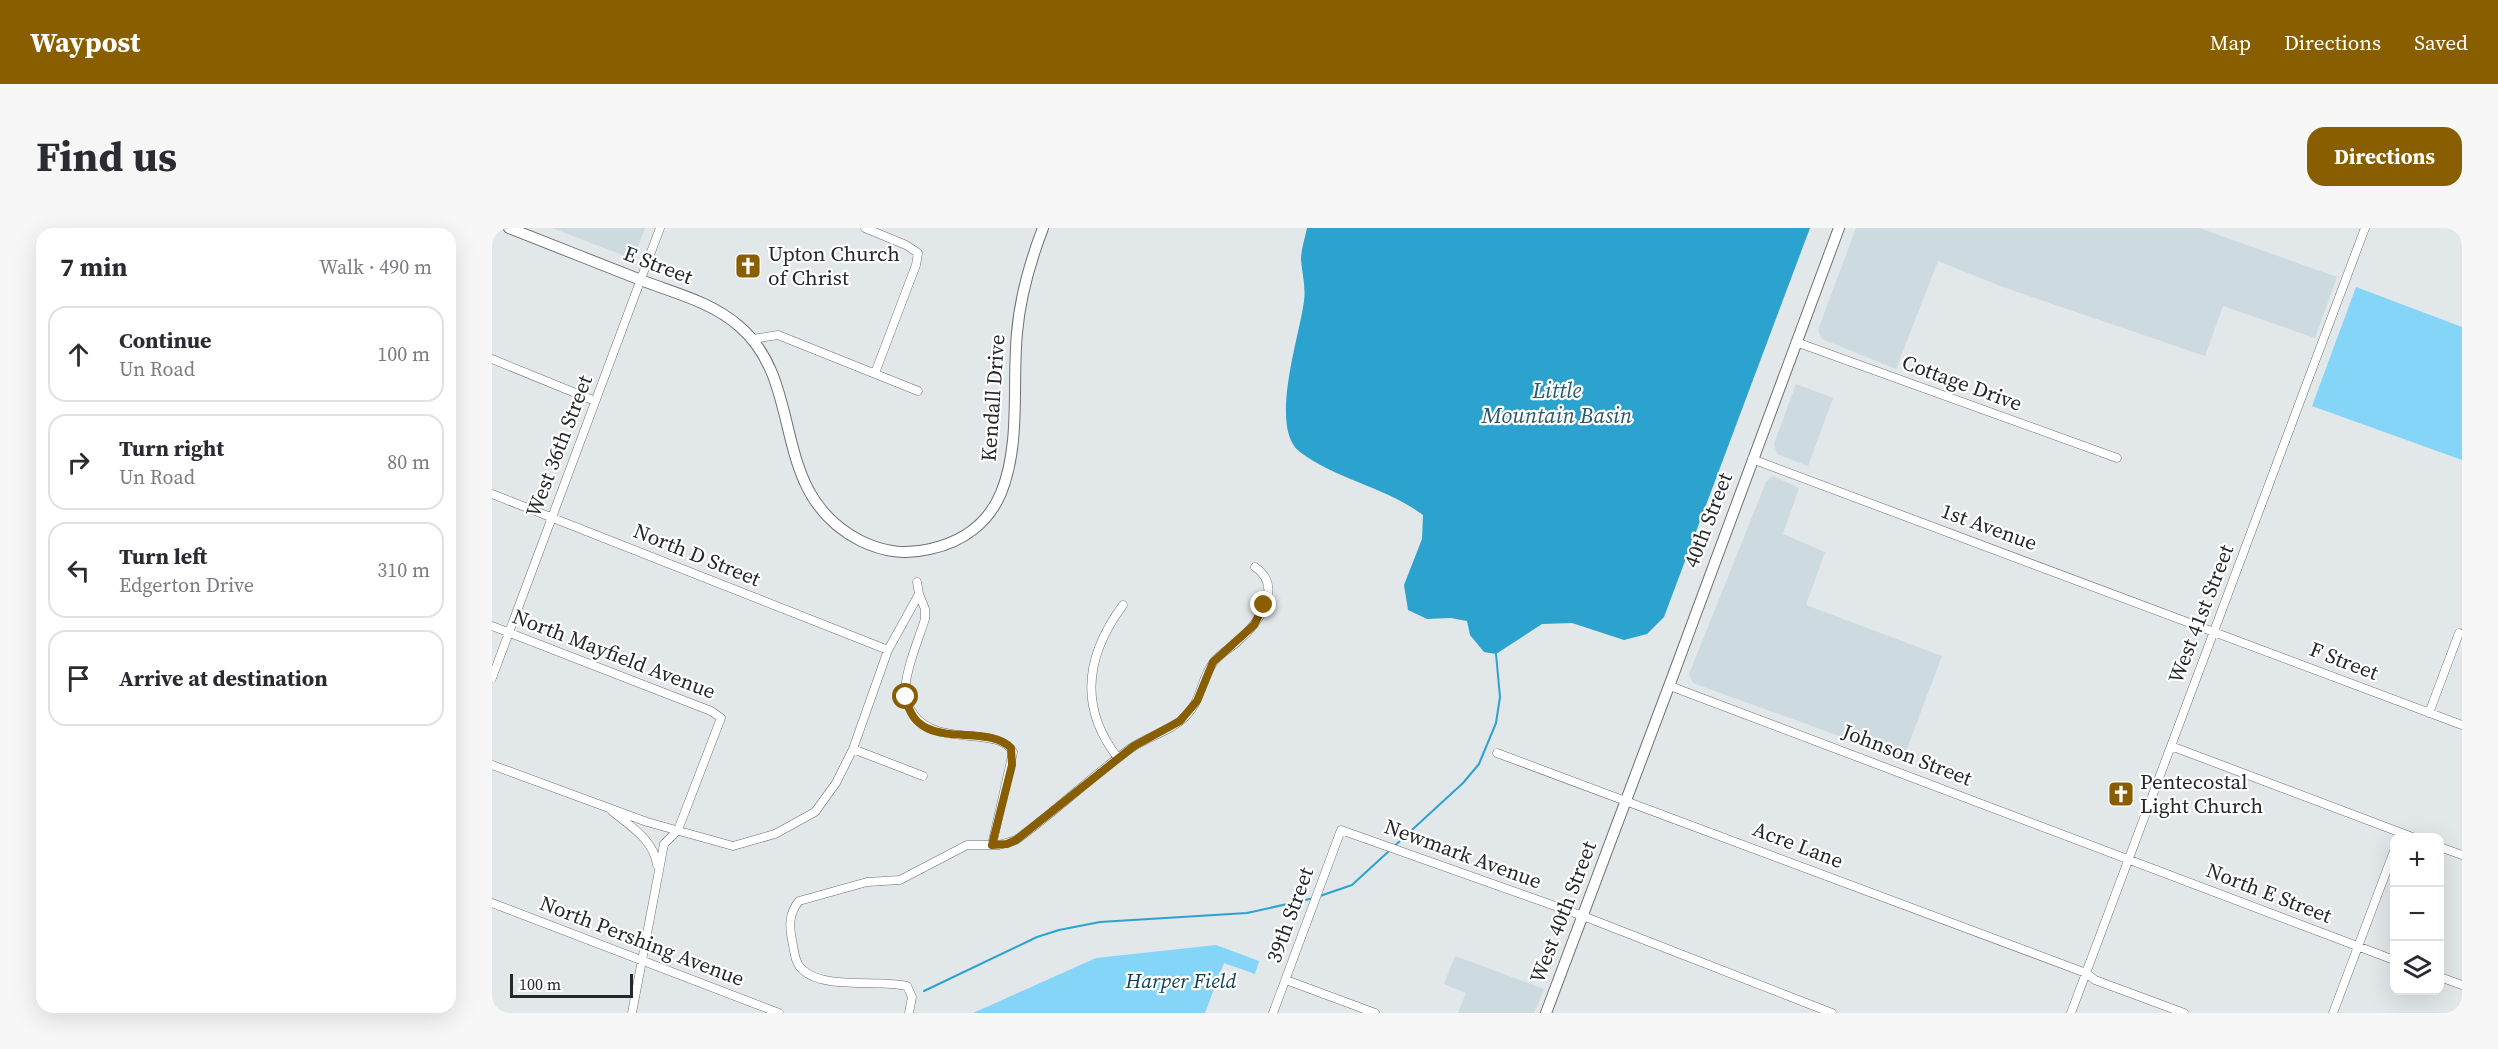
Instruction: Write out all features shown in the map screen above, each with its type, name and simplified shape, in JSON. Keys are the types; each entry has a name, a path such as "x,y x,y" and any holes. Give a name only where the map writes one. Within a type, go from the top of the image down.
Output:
{"main road":[{"name":"E Street","path":"509,228 725,315"},
{"name":"Kendall Drive","path":"725,315 753,339 768,363 798,469 812,497 830,519 855,538 891,552 914,553 946,545 968,534 988,515 1006,477 1011,454 1020,308 1025,283 1043,228"},
{"name":"40th Street","path":"1617,826 1839,228"},
{"name":"West 40th Street","path":"1546,1013 1617,826"}],"street":[{"name":"West 36th Street","path":"492,678 660,228"},
{"path":"865,228 906,245 918,254 916,265 874,373"},
{"name":"West 41st Street","path":"2071,1013 2365,228"},
{"path":"753,339 778,334 918,390"},
{"name":"Cottage Drive","path":"1796,342 2116,458"},
{"path":"492,359 596,401"},
{"name":"1st Avenue","path":"1752,459 2214,630"},
{"name":"North D Street","path":"492,494 888,650"},
{"path":"909,1013 912,997 907,986 822,978 802,970 797,963 792,941 791,916 799,901 867,882 900,880 967,845 1007,844 1016,840 1118,758 1186,715 1197,701 1213,662 1254,625 1269,588 1267,575 1255,567"},
{"path":"917,582 919,594 926,609 905,688 907,704 919,721 938,733 993,739 1008,745 1013,752 992,845"},
{"path":"492,765 608,807 733,846 775,834 815,812 836,783 853,749 888,650 919,594"},
{"path":"1118,758 1101,734 1091,705 1096,658 1112,620 1123,605"},
{"name":"North Mayfield Avenue","path":"492,626 711,711 721,718 678,830"},
{"name":"F Street","path":"2214,630 2462,725"},
{"path":"2429,713 2459,633"},
{"name":"Johnson Street","path":"1670,686 2130,858"},
{"path":"2171,746 2396,833"},
{"path":"853,749 923,776"},
{"name":"Acre Lane","path":"1497,753 1628,800 2184,1013"},
{"path":"608,807 642,835 656,858 658,872"},
{"path":"632,1013 664,844 678,830"},
{"name":"Newmark Avenue","path":"1341,830 1583,916 1832,1013"},
{"name":"39th Street","path":"1273,1013 1341,830"},
{"path":"2444,849 2462,855"},
{"name":"North E Street","path":"2130,858 2390,959"},
{"path":"2333,1013 2390,862"},
{"name":"North Pershing Avenue","path":"492,903 779,1013"},
{"path":"2444,979 2462,985"},
{"path":"1286,980 1375,1013"}],"shaded area":[{"path":"552,228 645,228 633,259"},
{"path":"1856,228 2199,228 2337,277 2315,338 2223,306 2205,356 2003,287 1938,261 1896,369 1822,339 1818,330"},
{"path":"1796,384 1833,398 1808,466 1777,454 1774,444"},
{"path":"1773,476 1799,488 1783,534 1825,552 1806,605 1942,656 1903,759 1693,683 1689,674 1766,482"},
{"path":"1455,956 1544,989 1534,1013 1458,1013 1466,993 1444,984"}],"green space":[{"path":"2356,287 2462,327 2462,460 2312,406"},
{"name":"Harper Field","path":"1216,945 1259,961 1255,974 1224,963 1205,1013 973,1013 1096,958"}],"water":[{"name":"Little Mountain Basin","path":"1307,228 1810,228 1664,617 1647,634 1624,640 1572,623 1542,624 1496,654 1484,652 1470,635 1467,621 1451,618 1427,619 1408,610 1404,585 1422,539 1423,515 1393,497 1314,462 1300,452 1291,440 1286,403 1288,380 1304,301 1301,260"}],"waterway":[{"path":"1320,896 1352,885 1463,783 1479,764 1496,723 1500,697 1496,654"},
{"path":"924,991 1037,937 1059,930 1100,922 1247,913 1314,898"}],"place":[{"name":"Upton Church of Christ","path":"748,266"},
{"name":"Pentecostal Light Church","path":"2121,794"}],"route":[{"path":"906,697 907,704 919,721 938,733 993,739 1004,742 1011,748 1014,758 992,845 1007,844 1029,830 1134,746 1180,721 1197,701 1213,662 1254,625 1264,605"}]}
